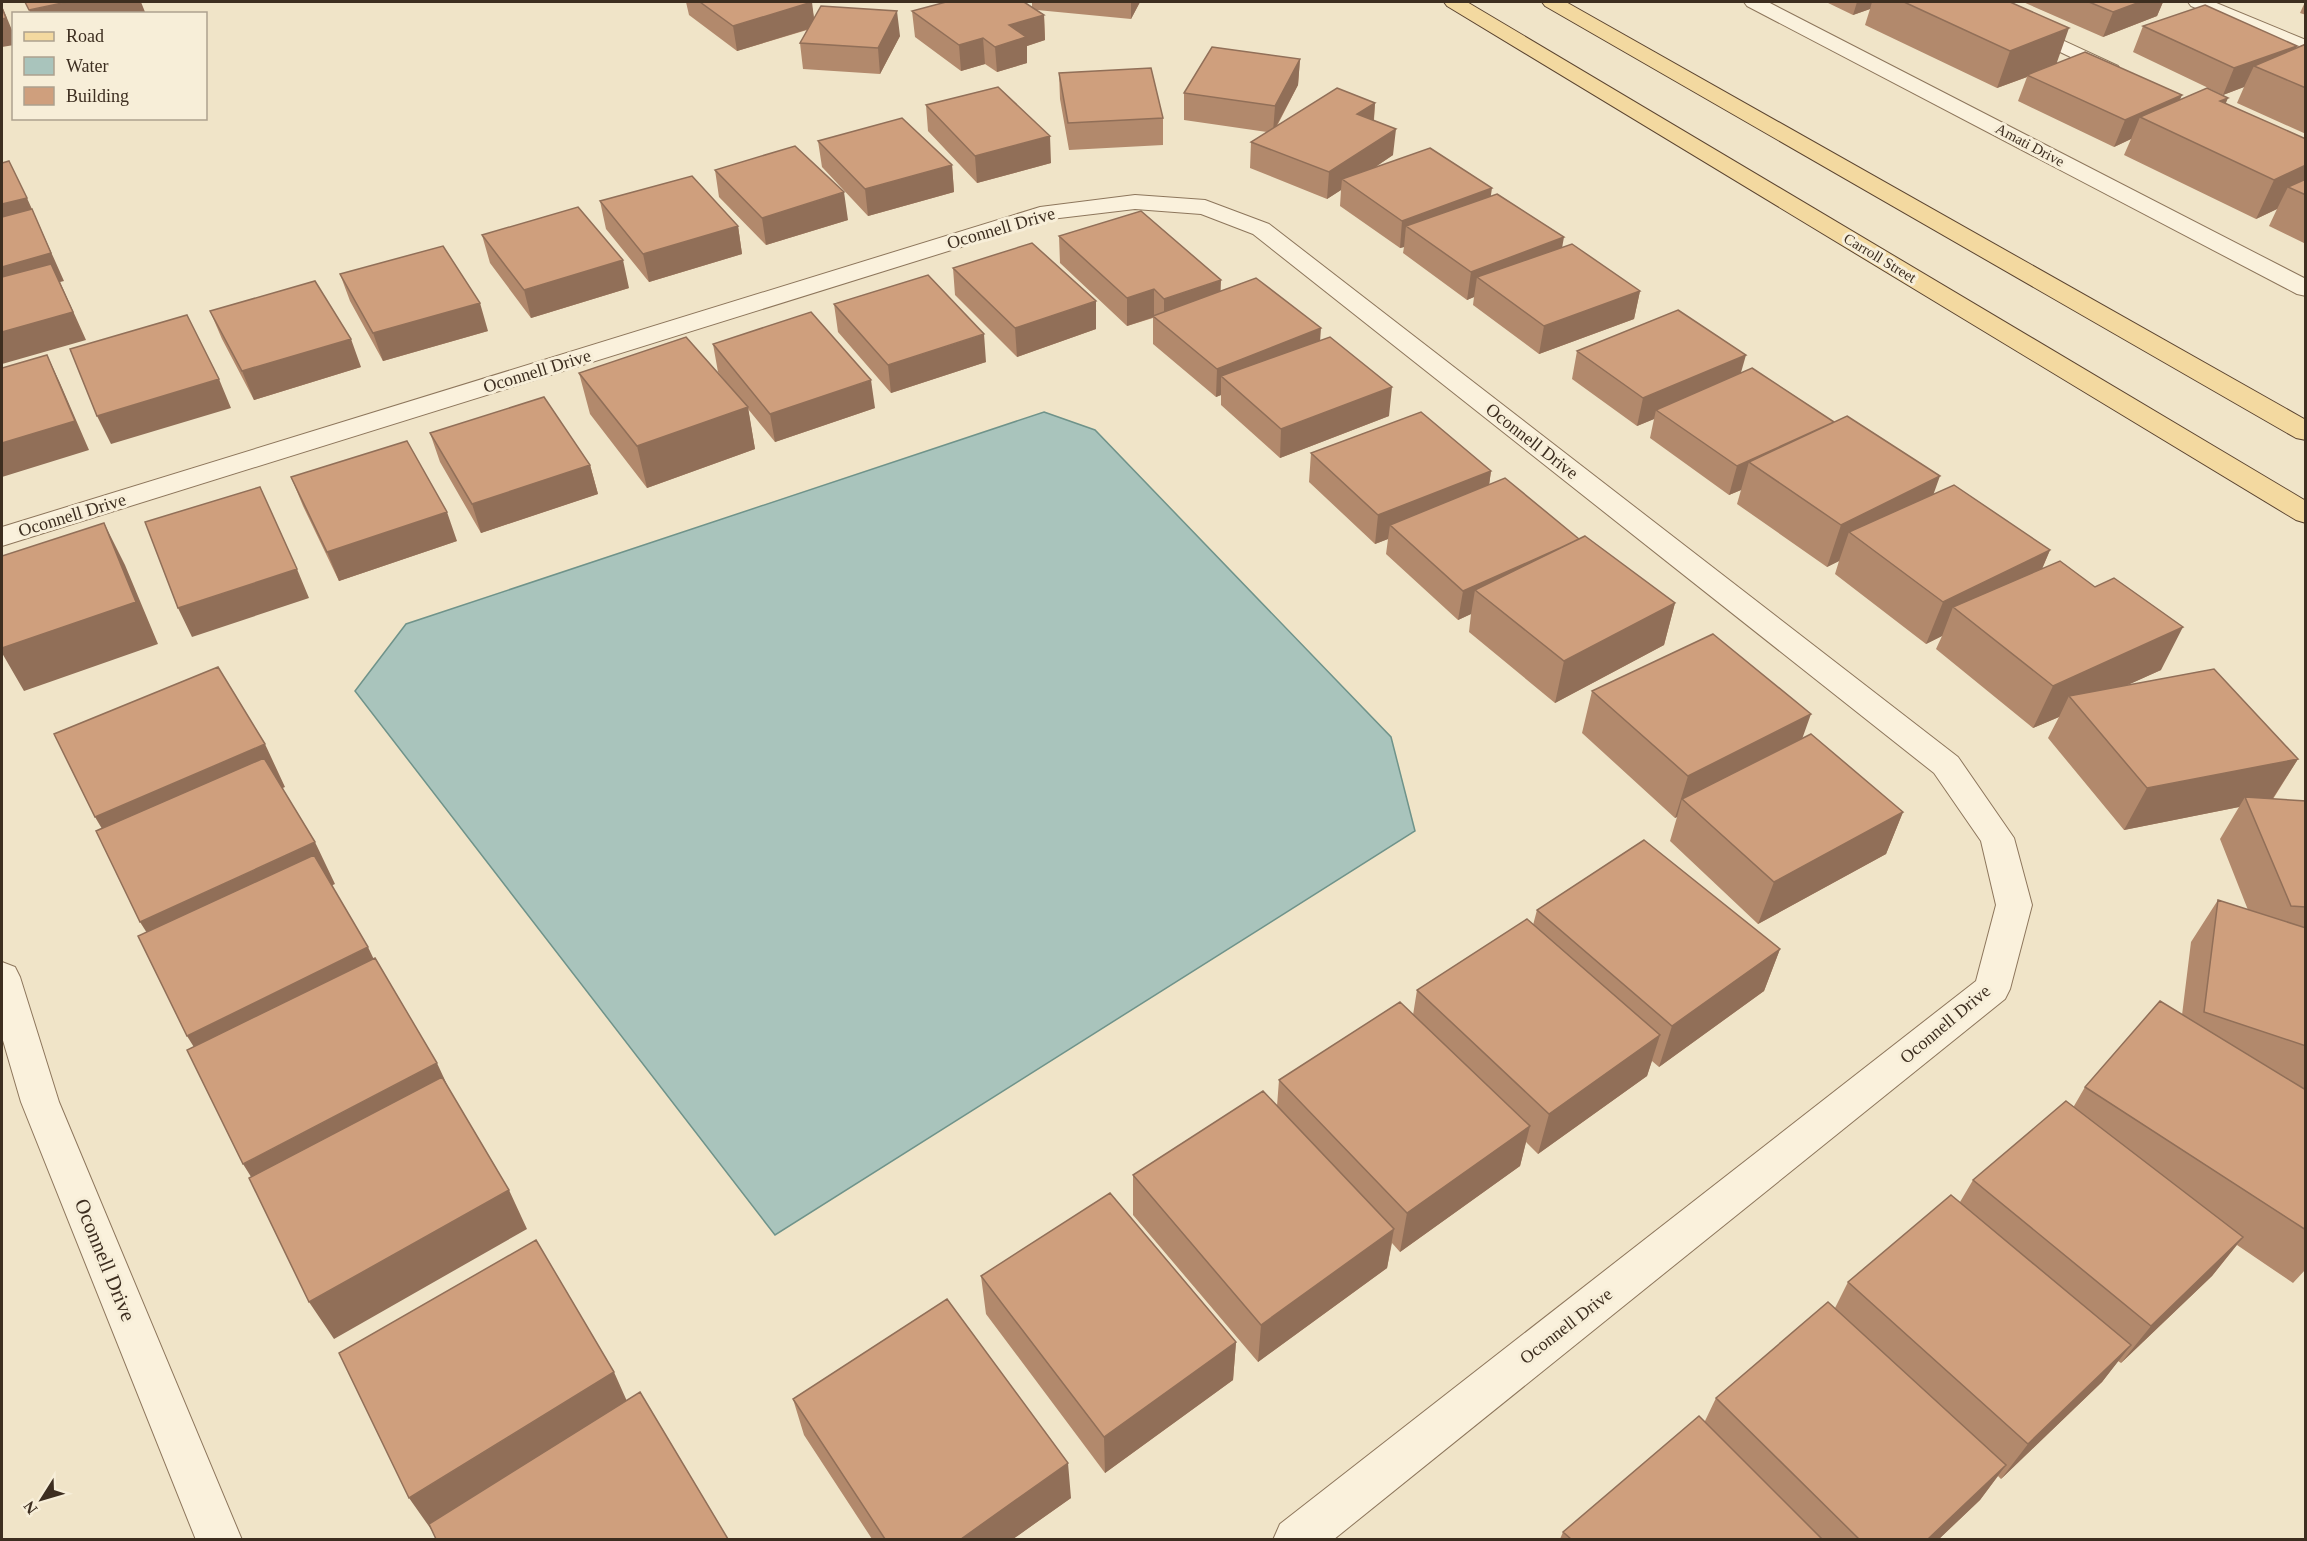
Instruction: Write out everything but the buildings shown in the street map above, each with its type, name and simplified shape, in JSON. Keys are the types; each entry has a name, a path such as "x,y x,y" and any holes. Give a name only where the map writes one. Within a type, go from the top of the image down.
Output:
{"main road":[{"name":"Carroll Street","path":"1454,2 2306,514"},
{"path":"1552,2 2306,432"}],"street":[{"name":"Amati Drive","path":"1754,2 2306,289"},
{"path":"2198,2 2306,48"},
{"name":"Oconnell Drive","path":"2,537 1048,212 1135,202 1205,207 1261,230 1946,765 1997,838 2014,905 1992,989 1296,1539"},
{"name":"Oconnell Drive","path":"2,977 40,1102 219,1539"}],"lane":[{"path":"1968,2 2126,77"}],"water":[{"path":"1044,412 1095,430 1391,737 1415,831 775,1235 355,691 406,624"}]}
